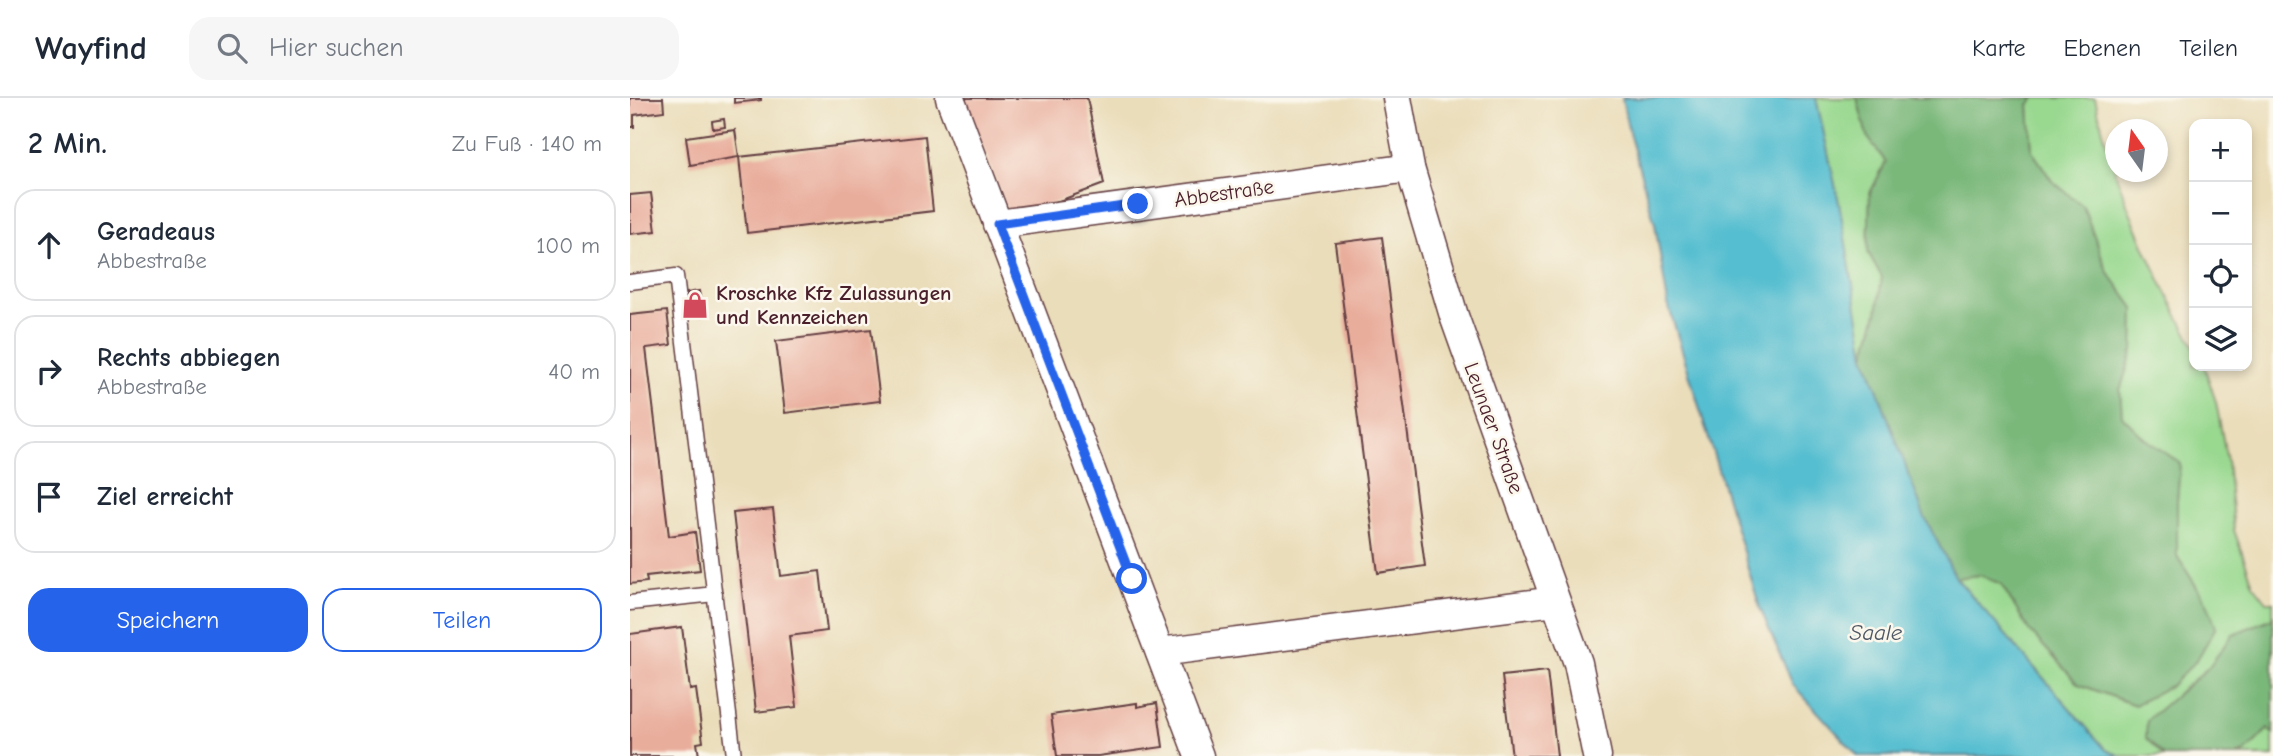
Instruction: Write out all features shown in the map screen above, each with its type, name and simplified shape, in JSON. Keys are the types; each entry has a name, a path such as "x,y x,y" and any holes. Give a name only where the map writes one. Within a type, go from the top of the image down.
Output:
{"street":[{"path":"950,98 1199,756"},
{"name":"Leunaer Straße","path":"1397,98 1410,168 1454,316 1578,663 1597,756"},
{"name":"Abbestraße","path":"997,224 1410,168"},
{"path":"1160,652 1555,601"}],"lane":[{"path":"630,282 676,276 734,756"},
{"path":"630,603 715,594"}],"green space":[{"path":"1816,98 1857,98 1867,136 1886,162 1870,193 1868,252 1882,277 1877,313 1865,356 1839,203"},
{"path":"1857,98 2035,98 2029,105 2032,151 2052,181 2083,206 2107,271 2134,308 2133,350 2120,390 2122,416 2145,439 2180,463 2177,556 2208,605 2216,627 2197,660 2172,685 2135,705 2078,684 2029,630 2001,584 1980,575 1956,578 1924,516 1865,356 1877,313 1882,277 1868,252 1870,193 1886,162 1867,136"},
{"path":"2035,98 2095,98 2105,138 2105,182 2119,182 2163,286 2189,336 2189,371 2206,371 2216,402 2227,461 2234,530 2253,584 2267,602 2273,602 2273,618 2233,634 2208,668 2179,692 2146,738 2164,756 2121,756 2106,750 1956,578 1980,575 2001,584 2029,630 2078,684 2135,705 2208,605 2177,556 2180,463 2145,439 2122,417 2120,390 2133,350 2134,308 2107,271 2083,206 2052,181 2032,151 2029,105"},
{"path":"2273,618 2273,734 2268,729 2245,752 2232,756 2164,756 2146,738 2147,720 2208,668 2233,634"},
{"path":"2268,729 2273,734 2273,756 2232,756 2245,752"}],"water":[{"name":"Saale","path":"1622,98 1816,98 1839,203 1865,356 1924,516 1956,578 2106,750 2121,756 1858,756 1793,685 1760,608 1668,304 1655,224"}],"building":[{"path":"630,98 663,98 664,111 634,115 634,127 630,127"},
{"path":"734,98 761,98 761,100 734,103"},
{"path":"964,98 1087,98 1104,184 1011,219"},
{"path":"724,119 725,127 713,129 712,121"},
{"path":"735,130 739,157 690,165 686,137"},
{"path":"925,136 933,211 747,233 739,157"},
{"path":"651,193 656,231 630,234 630,195"},
{"path":"1382,237 1425,566 1378,573 1335,243"},
{"name":"Kroschke Kfz Zulassungen und Kennzeichen","path":"699,291 703,316 691,317 687,293"},
{"path":"667,311 671,345 646,348 669,536 695,532 700,570 646,576 647,582 630,584 630,315"},
{"path":"871,329 880,401 785,413 776,341"},
{"path":"773,509 781,576 820,571 827,631 789,636 797,707 756,712 733,513"},
{"path":"682,627 690,690 696,689 703,742 697,743 699,756 630,756 630,634"},
{"path":"1547,671 1557,756 1512,756 1502,676"},
{"path":"1137,703 1137,707 1157,703 1163,747 1098,756 1057,756 1051,715"}],"place":[{"name":"Kroschke Kfz Zulassungen und Kennzeichen","path":"695,305"}],"route":[{"path":"1132,579 997,224 1138,204"}]}
